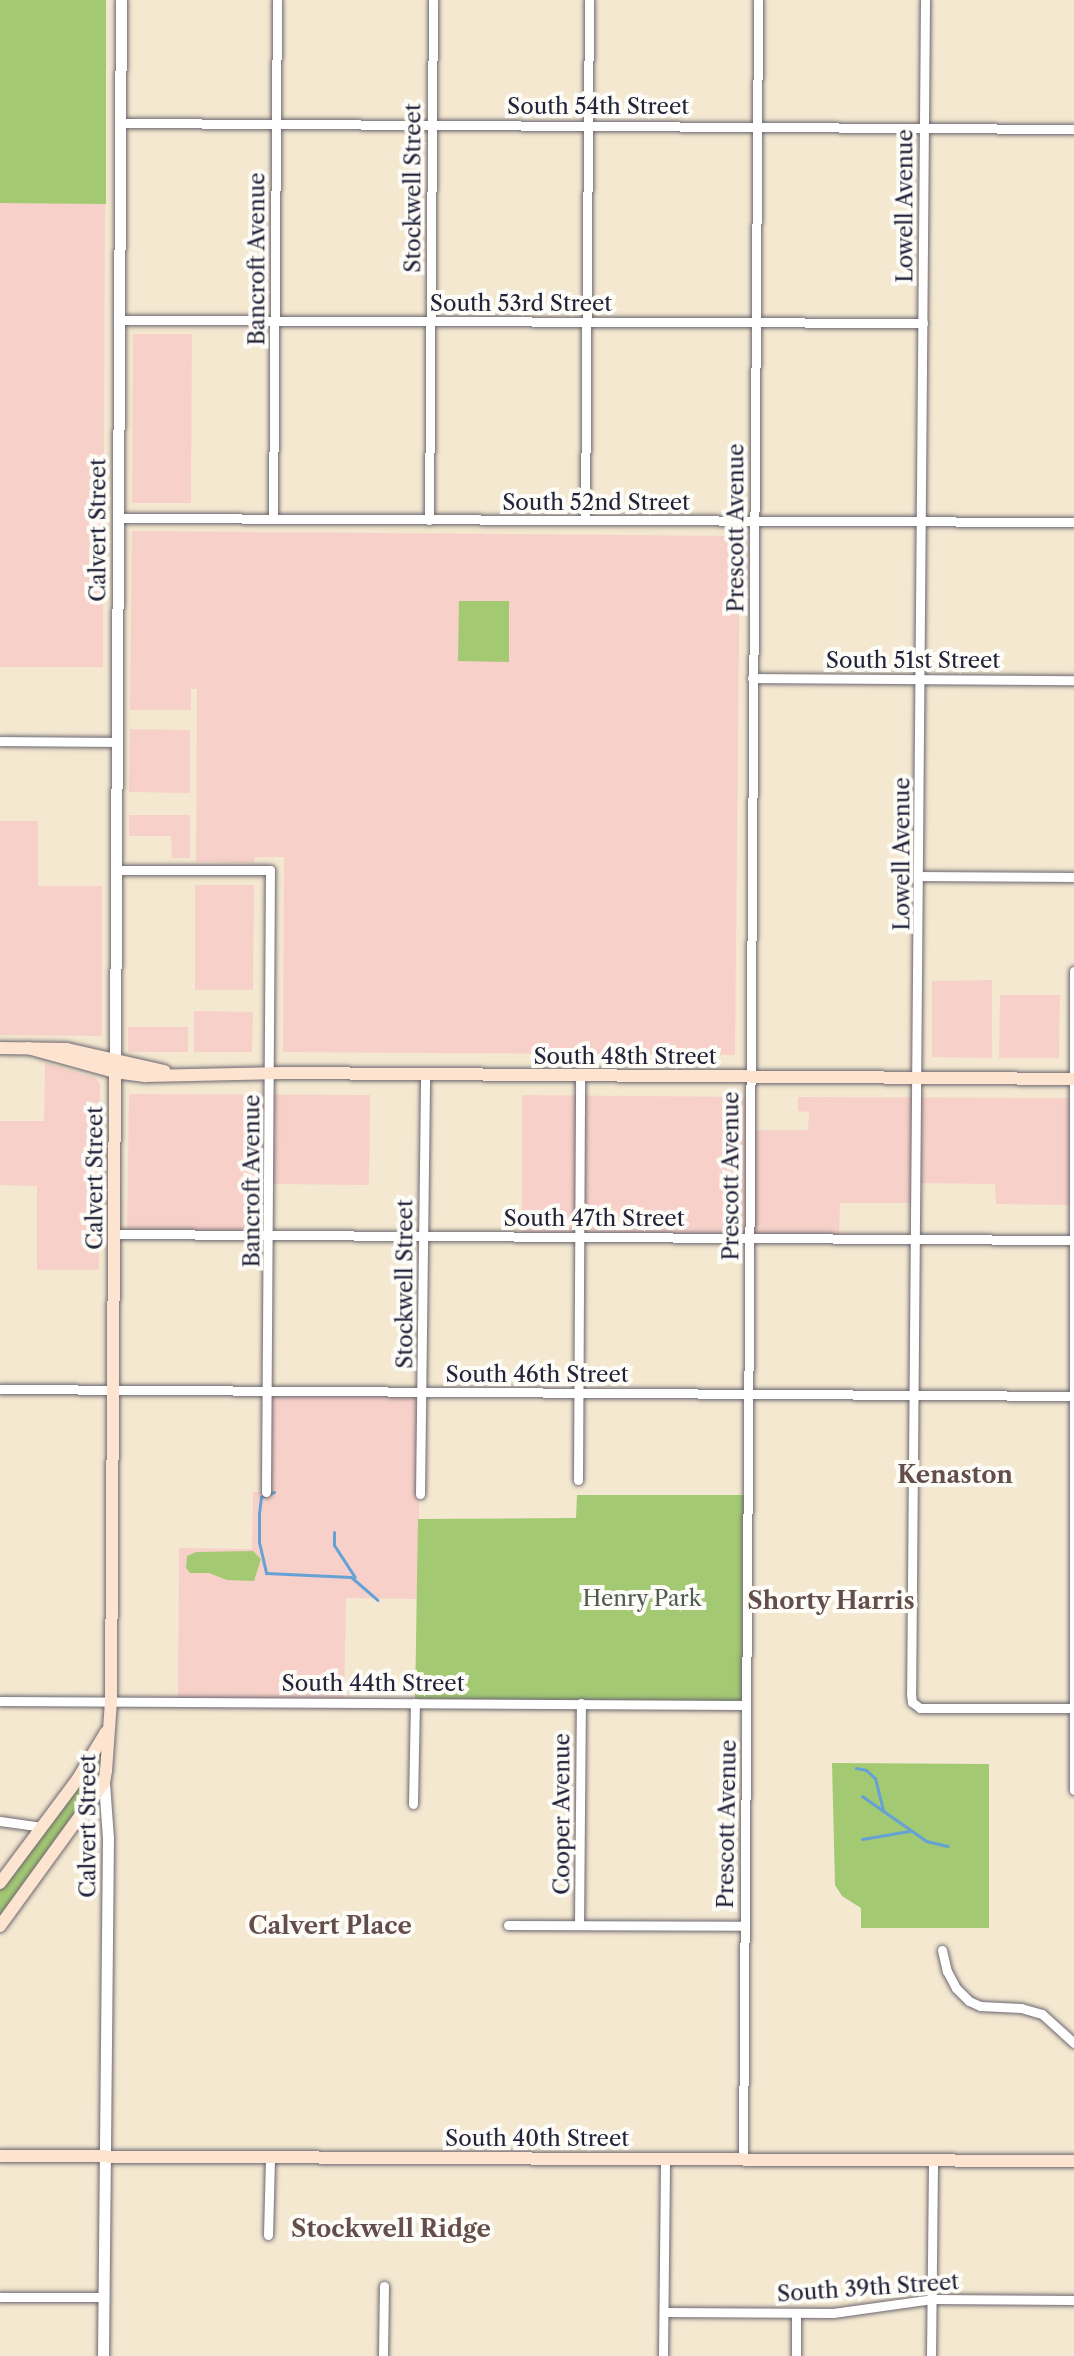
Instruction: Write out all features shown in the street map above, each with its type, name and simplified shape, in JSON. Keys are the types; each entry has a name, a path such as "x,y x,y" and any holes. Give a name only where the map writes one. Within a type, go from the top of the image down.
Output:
{"main road":[{"name":"South 48th Street","path":"0,1048 67,1049 115,1066 175,1074 1074,1079"},
{"name":"Calvert Street","path":"104,1783 111,1701 115,1066"},
{"path":"0,1883 108,1730"},
{"path":"0,1926 104,1783"},
{"name":"South 40th Street","path":"0,2156 1074,2161"}],"street":[{"name":"Calvert Street","path":"115,1066 121,0"},
{"name":"Bancroft Avenue","path":"273,519 277,0"},
{"name":"Stockwell Street","path":"429,520 433,0"},
{"path":"585,520 589,0"},
{"name":"Prescott Avenue","path":"743,2160 758,0"},
{"name":"Lowell Avenue","path":"925,0 911,1694 915,1706 1074,1708"},
{"name":"South 54th Street","path":"121,123 1074,129"},
{"name":"South 53rd Street","path":"119,320 923,323"},
{"name":"South 52nd Street","path":"119,518 1074,522"},
{"name":"South 51st Street","path":"752,678 1074,680"},
{"path":"0,741 116,742"},
{"name":"Bancroft Avenue","path":"116,870 270,870 266,1492"},
{"path":"920,876 1074,877"},
{"path":"1074,971 1074,1790"},
{"name":"Stockwell Street","path":"420,1494 425,1075"},
{"path":"578,1480 580,1076"},
{"name":"South 47th Street","path":"114,1234 1074,1240"},
{"name":"South 46th Street","path":"0,1389 1073,1396"},
{"name":"South 44th Street","path":"0,1701 746,1705"},
{"path":"413,1804 415,1703"},
{"name":"Cooper Avenue","path":"579,1925 581,1703"},
{"name":"Calvert Street","path":"103,2356 108,1830 104,1783"},
{"path":"0,1821 42,1827"},
{"path":"508,1925 744,1926"},
{"path":"942,1950 951,1980 969,2001 980,2006 1021,2008 1042,2014 1074,2043"},
{"path":"268,2235 270,2159"},
{"path":"663,2356 665,2160"},
{"path":"931,2356 933,2161"},
{"path":"383,2356 384,2286"},
{"path":"0,2297 104,2297"},
{"name":"South 39th Street","path":"664,2312 833,2313 932,2299 1074,2300"},
{"path":"796,2313 796,2356"}],"shaded area":[{"path":"0,0 106,0 103,667 0,667"},
{"path":"133,334 192,334 191,503 132,503"},
{"path":"132,531 740,536 735,1055 283,1052 284,857 255,857 254,863 196,862 197,689 191,689 191,710 130,710"},
{"path":"130,729 190,730 190,793 129,792"},
{"path":"129,815 190,815 190,858 172,858 171,836 129,836"},
{"path":"0,821 38,821 38,886 102,886 102,1036 0,1035"},
{"path":"195,885 254,885 253,990 195,990"},
{"path":"992,980 992,1058 932,1057 932,981"},
{"path":"1000,995 1060,995 1059,1058 999,1058"},
{"path":"194,1011 253,1012 252,1052 194,1052"},
{"path":"128,1027 188,1027 188,1052 128,1052"},
{"path":"45,1063 96,1078 100,1084 99,1270 37,1270 37,1186 0,1185 0,1121 44,1121"},
{"path":"129,1094 370,1095 369,1185 270,1184 270,1235 127,1235"},
{"path":"522,1095 750,1097 750,1130 808,1130 809,1112 798,1111 798,1097 1074,1098 1073,1205 996,1204 995,1184 918,1183 917,1203 840,1203 839,1239 522,1237"},
{"path":"268,1391 422,1392 417,1599 346,1598 344,1702 178,1701 179,1548 252,1549 253,1492 265,1492"}],"green space":[{"path":"0,0 106,0 106,204 0,203"},
{"path":"459,601 509,601 509,662 458,661"},
{"name":"Henry Park","path":"577,1495 747,1495 746,1705 415,1703 418,1519 576,1518"},
{"path":"253,1551 261,1559 254,1581 190,1573 186,1568 187,1556 196,1552"},
{"path":"108,1730 104,1783 0,1926 0,1883"},
{"path":"832,1763 989,1764 989,1928 861,1928 861,1908 842,1896 835,1885"}],"waterway":[{"path":"274,1492 261,1497 259,1513 259,1542 266,1573 351,1577 377,1600"},
{"path":"334,1532 334,1545 355,1577"},
{"path":"856,1768 866,1770 875,1778 883,1810"},
{"path":"862,1796 926,1841 947,1846"},
{"path":"862,1839 909,1831"}],"district":[{"name":"Kenaston","path":"955,1475"},
{"name":"Shorty Harris","path":"831,1601"},
{"name":"Calvert Place","path":"330,1926"},
{"name":"Stockwell Ridge","path":"391,2229"}]}
